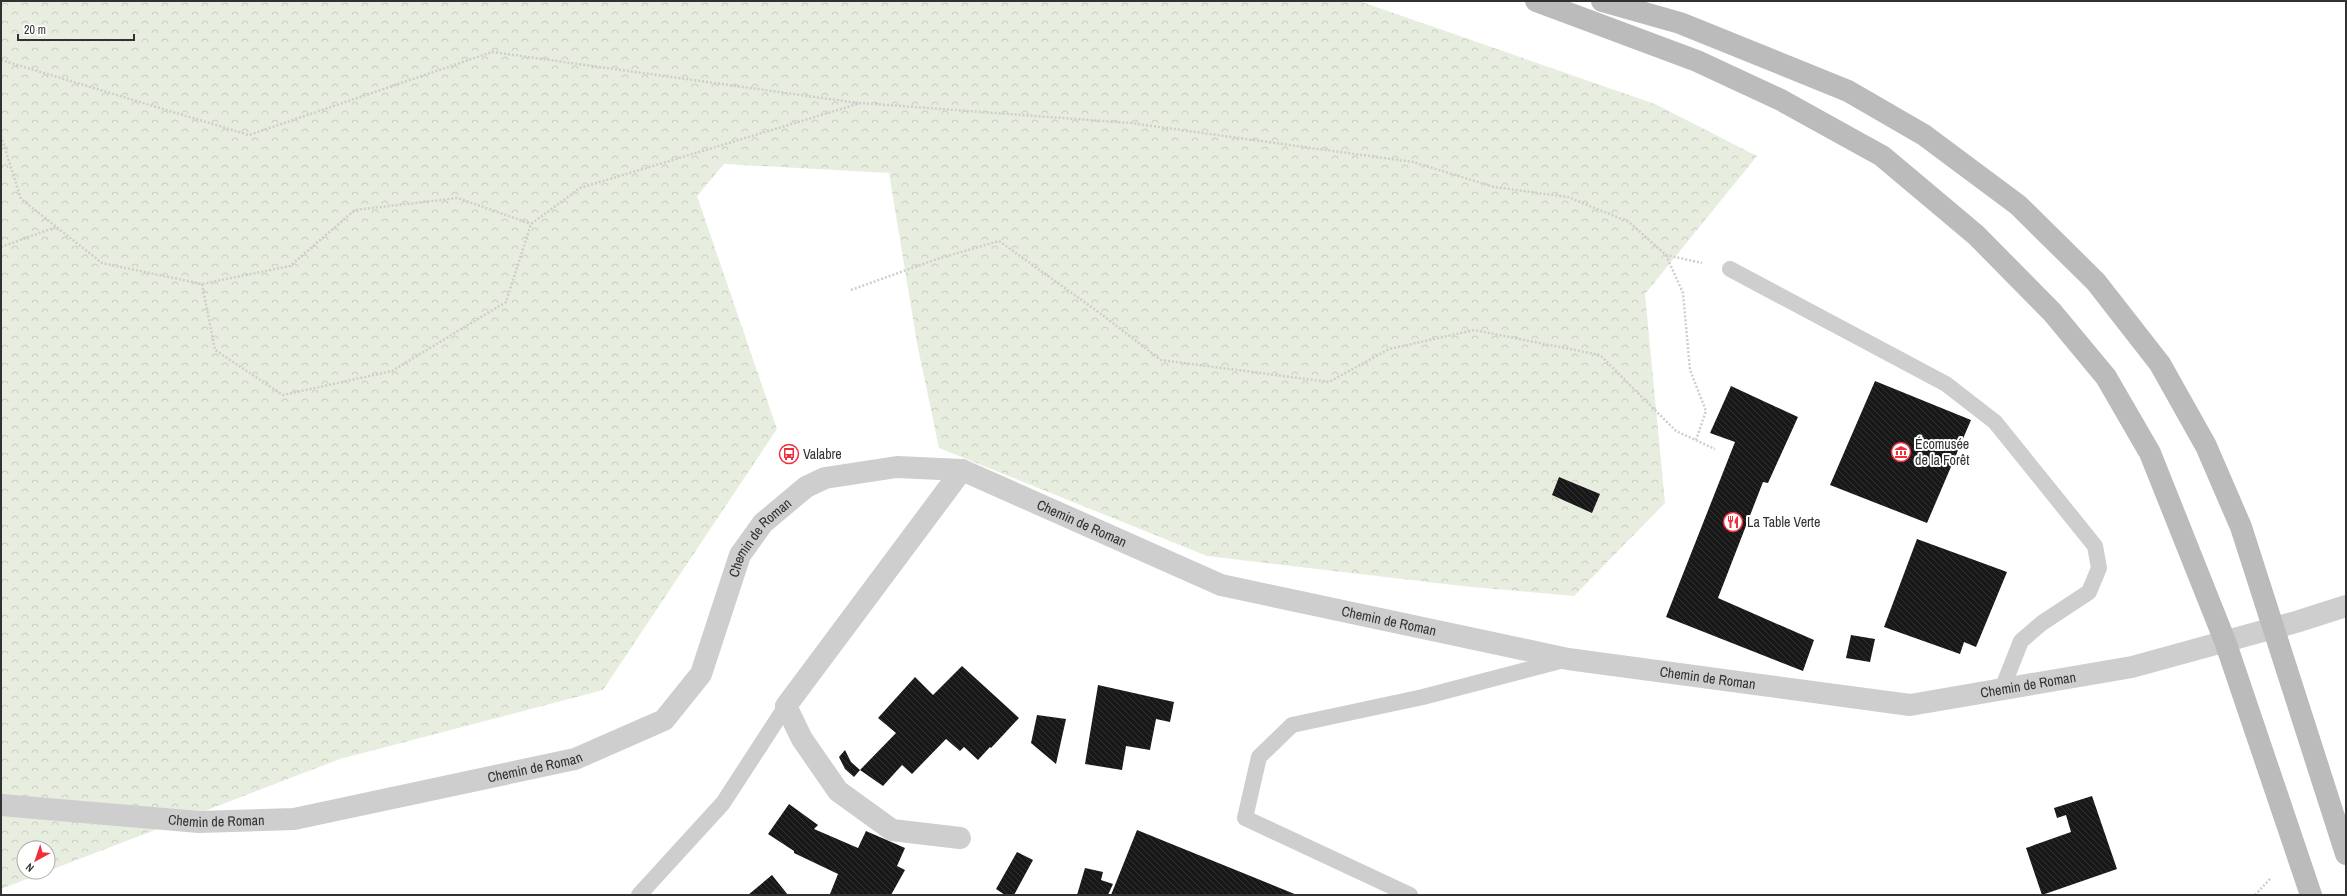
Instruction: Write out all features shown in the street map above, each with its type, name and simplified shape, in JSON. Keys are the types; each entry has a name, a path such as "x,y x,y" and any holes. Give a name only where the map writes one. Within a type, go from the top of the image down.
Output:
{"main road":[{"path":"1536,1 1697,61 1781,100 1882,156 1976,235 2052,312 2106,377 2150,453 2225,641 2311,895"},
{"path":"1602,1 1680,23 1848,91 1924,135 2018,204 2096,282 2160,364 2206,446 2241,527 2346,854"}],"street":[{"name":"Chemin de Roman","path":"1,805 199,822 294,820 575,759 664,720 702,674 740,555 763,523 806,487 825,478 897,467 962,470 1221,585 1568,659 1910,704 2132,667 2296,622 2346,606"},
{"path":"960,838 892,830 838,791 802,740 786,706 962,470"}],"lane":[{"path":"1730,269 1946,384 1995,422 2094,546 2099,568 2089,592 2042,623 2021,640 2002,689"},
{"path":"1410,895 1245,818 1260,757 1292,725 1423,697 1568,659"},
{"path":"639,895 723,803 786,706"}],"path":[{"path":"1,60 249,135 492,52 861,103 1130,123 1413,162 1494,187 1568,197 1629,222 1666,255 1683,293 1690,370 1706,411 1696,440"},
{"path":"202,284 215,350 283,395 392,372 506,302 530,224 580,188 861,103"},
{"path":"1,136 21,200 102,263 202,284 290,266 355,210 458,198 530,224"},
{"path":"1,247 56,227"},
{"path":"851,290 937,259 999,241 1097,311 1161,360 1329,382 1389,349 1474,330 1600,355 1676,431 1715,449"},
{"path":"1666,255 1730,269"},
{"path":"2255,895 2273,875"}],"green space":[{"path":"1,1 1359,1 1655,104 1757,156 1645,294 1665,503 1574,596 1462,586 1207,556 939,448 917,343 889,173 724,164 697,196 777,429 603,690 340,759 56,868 56,840 16,840 16,880 24,880 1,889"}],"building":[{"name":"Écomusée de la Forêt","path":"1875,381 1971,420 1927,523 1830,485"},
{"path":"1731,386 1798,417 1768,483 1763,482 1718,598 1814,640 1803,671 1666,617 1735,442 1710,433"},
{"path":"1559,477 1600,494 1592,513 1552,495"},
{"path":"1917,539 2007,572 1976,647 1964,642 1960,654 1884,627"},
{"path":"1851,635 1875,639 1870,662 1846,658"},
{"path":"962,666 1019,718 991,748 990,747 978,760 964,747 960,751 946,739 912,774 902,765 883,786 860,770 896,733 878,718 915,677 933,695"},
{"path":"1098,685 1174,702 1170,722 1156,719 1150,750 1126,746 1122,770 1085,764"},
{"path":"1037,715 1066,719 1056,764 1031,743"},
{"path":"845,750 851,762 860,770 854,777 845,769 839,757"},
{"path":"2092,796 2117,869 2042,895 2026,848 2071,832 2066,815 2057,818 2054,808"},
{"path":"789,804 818,825 814,829 858,848 866,831 905,848 897,866 905,870 891,895 830,894 838,874 794,853 794,851 768,834"},
{"path":"1137,830 1297,895 1111,895"},
{"path":"1017,852 1033,860 1014,895 1005,895 996,889"},
{"path":"1085,868 1103,872 1101,880 1113,884 1108,895 1077,895"},
{"path":"772,875 788,895 748,895"}],"place":[{"name":"Écomusée de la Forêt","path":"1901,452"},
{"name":"Valabre","path":"789,454"},
{"name":"La Table Verte","path":"1733,522"}]}
